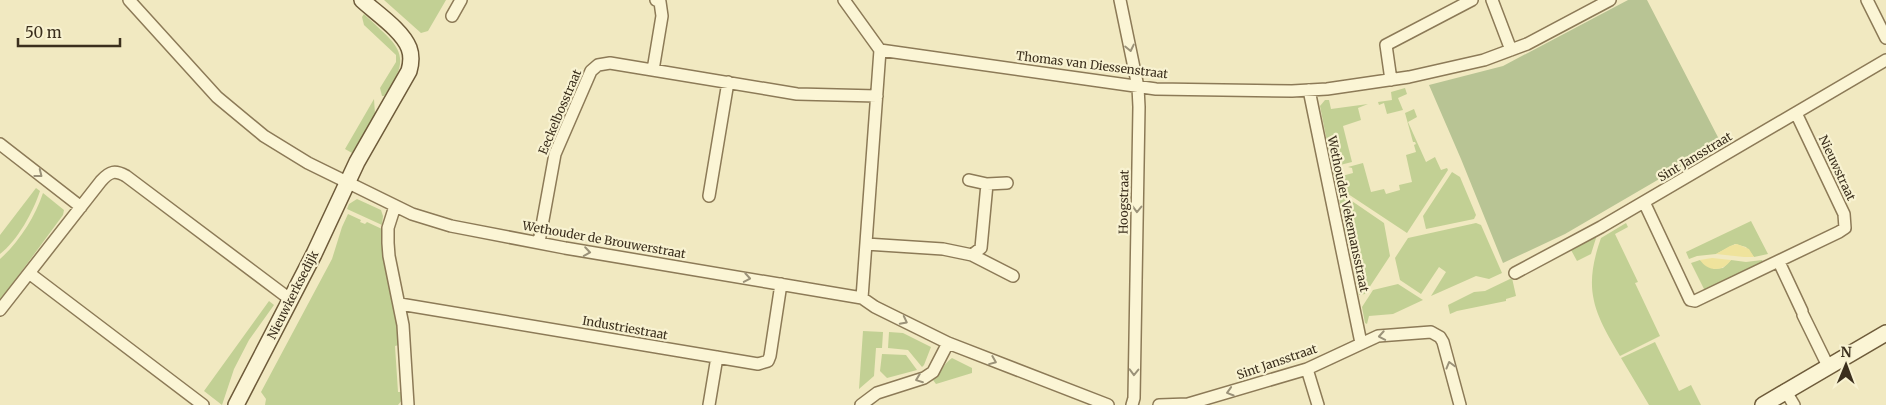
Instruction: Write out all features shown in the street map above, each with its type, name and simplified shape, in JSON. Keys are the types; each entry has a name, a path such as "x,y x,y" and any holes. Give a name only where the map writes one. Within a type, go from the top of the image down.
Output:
{"street":[{"name":"Wethouder de Brouwerstraat","path":"129,0 217,97 270,140 348,184 412,214 442,224 565,248 862,298"},
{"name":"Nieuwkerksedijk","path":"236,405 291,300 357,162 387,113 409,71 411,64 409,48 403,38 362,0"},
{"path":"452,16 461,0"},
{"path":"653,70 662,16 660,2 656,0"},
{"path":"844,0 880,50 862,298 874,307 948,343 1108,405"},
{"name":"Hoogstraat","path":"1120,0 1138,87 1134,398 1132,405"},
{"path":"1391,80 1386,45 1472,0"},
{"path":"1492,0 1511,50"},
{"name":"Thomas van Diessenstraat","path":"880,50 1138,87 1309,90 1391,80 1465,65 1527,44 1610,0"},
{"path":"1867,0 1886,38"},
{"name":"Sint Jansstraat","path":"1515,273 1563,249 1886,60"},
{"name":"Eeckelbosstraat","path":"540,242 555,154 591,71 598,65 610,63 797,94 877,96"},
{"path":"708,196 728,82"},
{"name":"Wethouder Vekemansstraat","path":"1309,90 1361,344"},
{"name":"Nieuwstraat","path":"1779,262 1845,228 1844,214 1796,113"},
{"path":"0,144 81,207"},
{"path":"0,310 101,181 108,173 112,172 118,172 126,176 291,300"},
{"path":"969,180 987,184 1007,183"},
{"path":"972,255 981,248 987,184"},
{"path":"1644,202 1690,300 1695,301 1779,262 1828,366"},
{"path":"395,206 388,228 388,243 403,325 408,405"},
{"path":"866,244 943,249 972,255 1013,276"},
{"path":"29,273 203,405"},
{"name":"Industriestraat","path":"400,304 758,364 768,361 781,284"},
{"name":"Sint Jansstraat","path":"1159,405 1188,404 1307,369 1378,336 1430,332 1440,337 1443,342 1460,405"},
{"path":"1762,405 1886,333"},
{"path":"861,405 877,393 929,375 933,372 948,343"},
{"path":"709,405 717,357"},
{"path":"1307,369 1318,405"},
{"path":"1785,390 1794,405"}],"green space":[{"path":"384,0 446,0 428,31 421,33"},
{"path":"1628,0 1647,0 1721,143 1565,234 1503,263 1429,85 1503,66"},
{"path":"364,14 393,42 398,50 400,59 399,69 384,96 382,96 380,88 396,62 396,55 364,25 362,17"},
{"path":"1405,88 1407,94 1398,98 1403,110 1387,114 1384,103 1379,105 1378,102 1392,100 1391,92"},
{"path":"374,99 375,114 352,153 345,149"},
{"path":"1325,100 1329,100 1331,109 1368,104 1358,108 1361,120 1343,126 1352,162 1332,167 1320,106"},
{"path":"1414,109 1417,117 1408,122 1426,162 1435,157 1441,170 1447,168 1448,170 1407,233 1336,186 1333,171 1344,168 1341,170 1342,176 1353,173 1352,168 1348,167 1363,163 1371,192 1384,189 1386,194 1400,190 1399,185 1412,182 1406,155 1416,152 1414,145 1416,144 1413,142 1405,113"},
{"path":"1452,172 1460,177 1476,215 1474,219 1426,229 1423,216"},
{"path":"36,188 40,191 29,216 13,241 0,254 0,235"},
{"path":"43,193 64,210 63,215 0,303 0,259 26,229"},
{"path":"1346,197 1384,223 1390,256 1365,294 1359,295 1346,233 1342,230 1345,225 1339,198"},
{"path":"357,199 381,210 383,216 382,225 347,209 349,204"},
{"path":"348,214 361,220 360,222 365,224 367,222 382,229 384,261 397,316 399,345 395,346 398,392 402,392 402,400 398,405 265,405 266,399 261,392 332,259"},
{"path":"1751,221 1768,254 1754,257 1746,247 1735,244 1716,254 1689,259 1686,252"},
{"path":"1476,223 1481,225 1502,273 1489,279 1476,276 1431,296 1446,272 1439,267 1421,294 1400,280 1395,258 1408,238"},
{"path":"1626,223 1628,227 1615,234 1638,282 1635,283 1660,336 1620,356 1597,312 1592,286 1596,256 1601,238"},
{"path":"1597,235 1591,254 1577,261 1571,250"},
{"path":"1700,260 1714,269 1723,268 1731,260 1746,262 1762,260 1764,263 1705,291 1691,263"},
{"path":"1512,278 1516,296 1506,299 1506,301 1450,314 1448,305 1474,292 1485,291"},
{"path":"1398,284 1423,300 1393,314 1369,316 1367,324 1365,323 1362,307 1373,290"},
{"path":"269,301 274,305 249,340 234,369 222,405 204,391"},
{"path":"863,331 883,332 882,348 876,348 874,376 859,389"},
{"path":"889,332 903,333 931,347 922,367 908,350 888,348"},
{"path":"1655,342 1679,391 1691,385 1701,405 1649,405 1621,358"},
{"path":"882,354 906,355 917,370 887,378 880,371"},
{"path":"952,358 972,368 972,373 936,384 933,380"}],"sand":[{"path":"1737,244 1749,249 1754,257 1716,254 1730,246"},
{"path":"1712,258 1731,260 1724,267 1716,269 1707,267 1700,260"}]}
